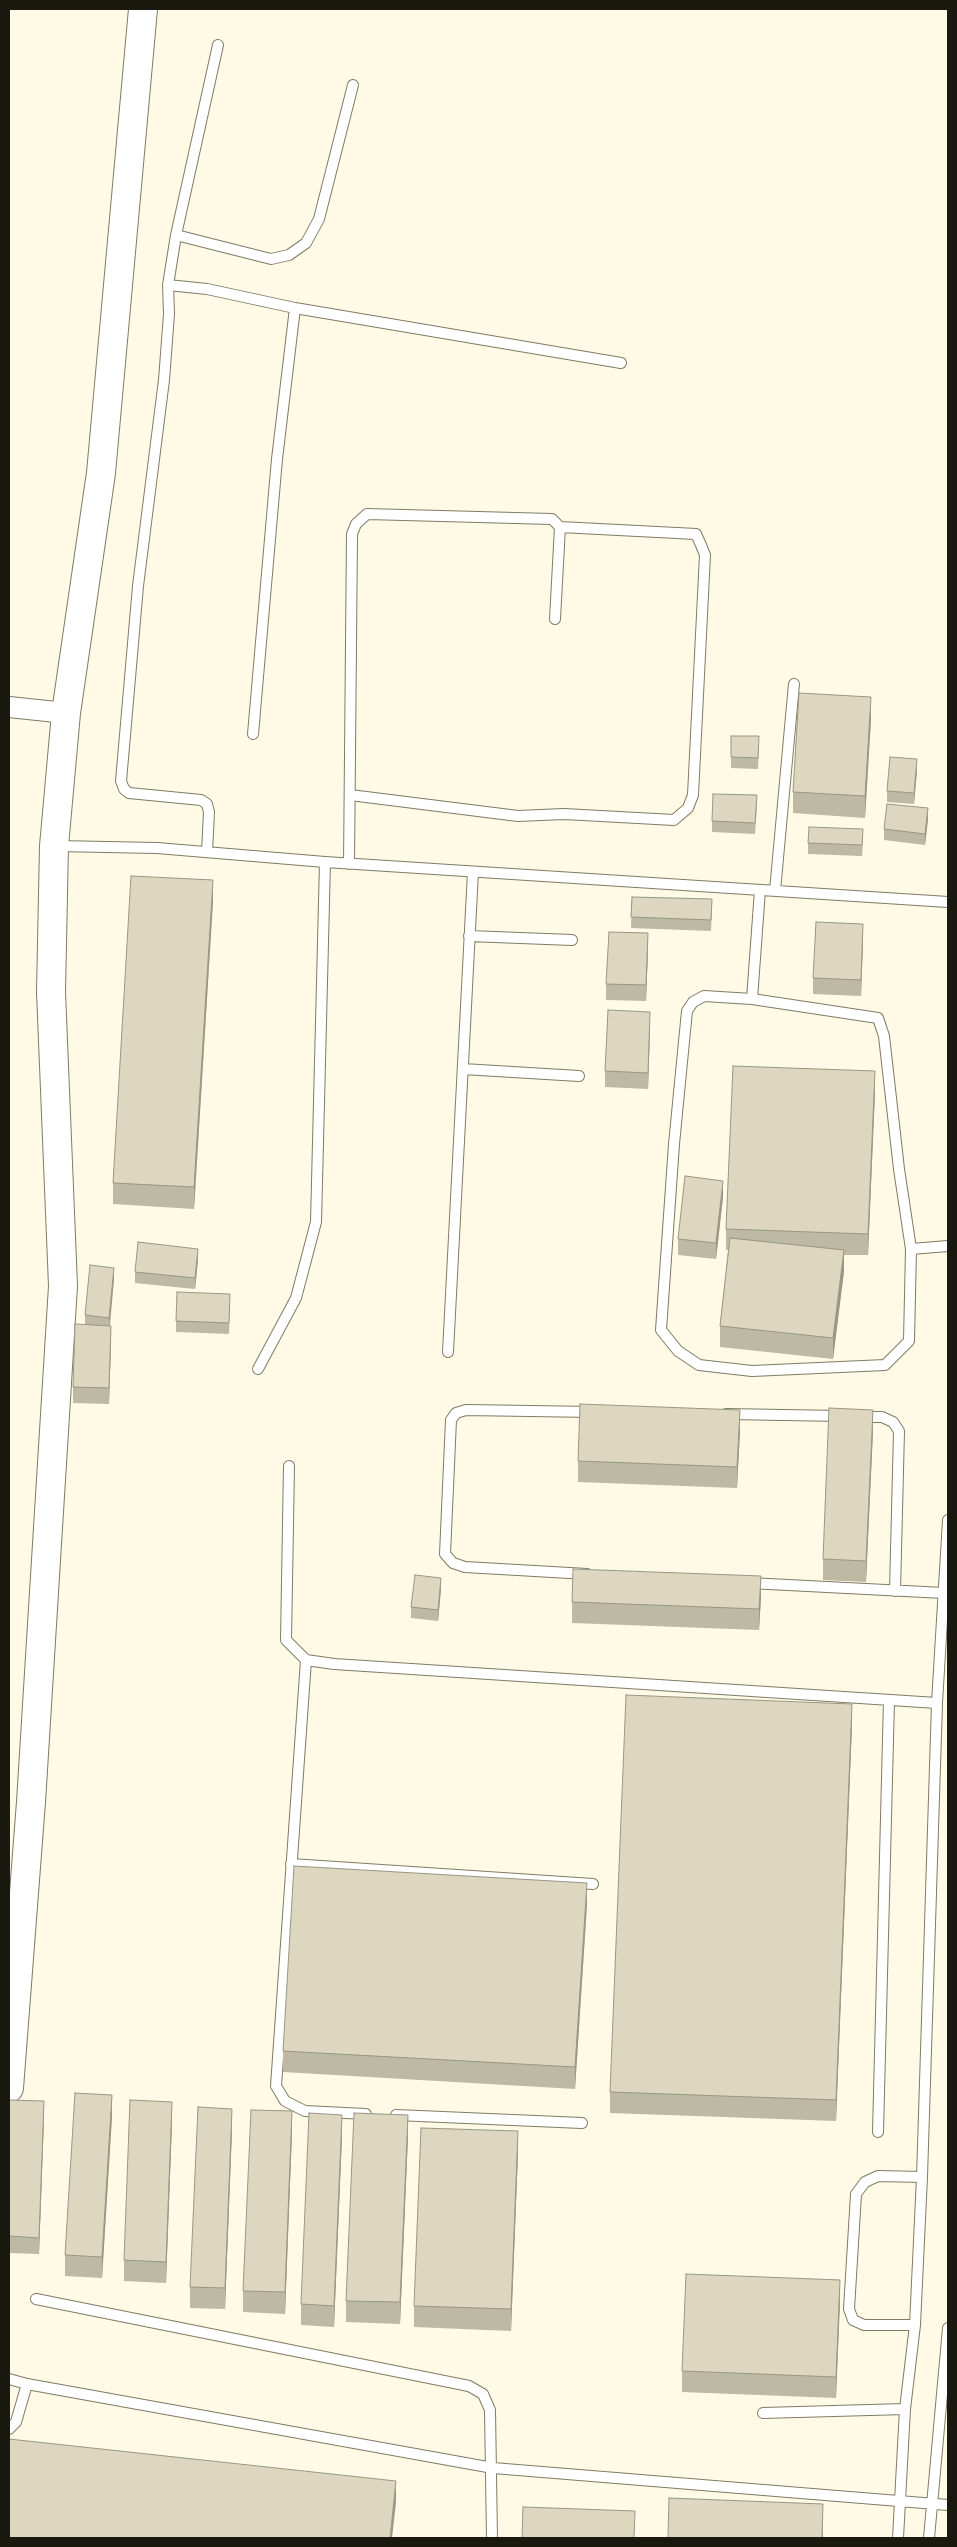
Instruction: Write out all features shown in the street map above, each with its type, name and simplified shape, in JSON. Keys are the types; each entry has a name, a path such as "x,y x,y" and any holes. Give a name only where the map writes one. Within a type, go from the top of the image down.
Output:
{"main road":[{"path":"9,2088 31,1802 64,1286 51,992 54,846 66,712 101,473 142,9"}],"street":[{"path":"9,707 66,712"}],"lane":[{"path":"206,852 209,812 207,804 201,800 129,792 124,789 121,782 138,586 164,380 168,285 176,235 218,45"},
{"path":"176,235 271,259 288,255 306,243 318,219 353,85"},
{"path":"168,285 207,289 295,308 621,363"},
{"path":"253,734 277,459 295,308"},
{"path":"349,864 352,534 356,524 367,514 552,519 560,527 696,534 705,555 694,785 693,795 688,808 674,820 564,814 518,816 350,795"},
{"path":"555,619 560,527"},
{"path":"775,891 794,684"},
{"path":"54,846 157,848 349,864 948,902"},
{"path":"258,1370 296,1298 316,1222 325,862"},
{"path":"448,1352 473,872"},
{"path":"752,999 760,890"},
{"path":"470,936 572,940"},
{"path":"704,996 752,999 878,1018 884,1036 899,1169 911,1249 909,1341 886,1365 752,1371 699,1365 678,1351 661,1330 674,1144 687,1011 693,1002 704,996"},
{"path":"463,1069 578,1076"},
{"path":"911,1249 948,1246"},
{"path":"595,1574 465,1567 452,1563 446,1554 451,1420 456,1413 466,1410 605,1412"},
{"path":"714,1414 882,1417 893,1422 899,1431 895,1591"},
{"path":"289,1466 286,1640 306,1660 334,1664 937,1702"},
{"path":"898,2538 905,2409 915,2325 922,2177 937,1702 948,1520"},
{"path":"734,1582 944,1593"},
{"path":"306,1660 276,2086 285,2101 305,2111 582,2123"},
{"path":"878,2132 889,1700"},
{"path":"291,1864 593,1884"},
{"path":"915,2325 864,2325 853,2320 849,2309 856,2194 865,2182 878,2176 922,2177"},
{"path":"36,2300 469,2386 483,2394 490,2410 493,2468 492,2538"},
{"path":"929,2538 948,2328"},
{"path":"9,2379 27,2384 493,2468 931,2502 948,2505"},
{"path":"9,2429 16,2422 27,2384"},
{"path":"763,2413 905,2409"}],"building":[{"path":"799,693 871,697 865,796 793,792"},
{"path":"731,736 759,736 758,758 731,757"},
{"path":"890,757 917,759 914,793 887,791"},
{"path":"713,794 757,795 755,823 712,821"},
{"path":"887,804 928,808 925,834 884,829"},
{"path":"809,827 863,829 862,845 808,843"},
{"path":"131,876 213,880 194,1187 113,1183"},
{"path":"632,897 712,899 711,920 631,917"},
{"path":"816,922 863,924 861,980 813,978"},
{"path":"609,932 648,933 646,985 606,984"},
{"path":"608,1010 650,1012 648,1073 605,1071"},
{"path":"733,1066 875,1071 868,1234 726,1229"},
{"path":"685,1176 723,1181 716,1243 678,1239"},
{"path":"730,1238 844,1250 833,1338 720,1326"},
{"path":"138,1242 198,1249 195,1278 135,1272"},
{"path":"90,1265 114,1268 109,1318 85,1315"},
{"path":"177,1292 230,1294 229,1323 176,1321"},
{"path":"75,1324 111,1326 109,1388 73,1387"},
{"path":"580,1404 740,1410 737,1467 578,1461"},
{"path":"829,1408 873,1410 866,1561 823,1559"},
{"path":"573,1569 761,1576 759,1609 572,1602"},
{"path":"415,1575 441,1578 438,1610 411,1607"},
{"path":"626,1695 852,1704 836,2100 610,2092"},
{"path":"294,1866 587,1883 575,2067 283,2051"},
{"path":"75,2093 112,2095 102,2257 65,2255"},
{"path":"9,2100 44,2101 39,2238 9,2236"},
{"path":"130,2100 172,2102 166,2262 124,2260"},
{"path":"198,2107 232,2109 225,2288 190,2287"},
{"path":"251,2110 292,2111 285,2292 243,2291"},
{"path":"309,2113 342,2115 334,2306 301,2304"},
{"path":"354,2113 408,2115 400,2302 346,2301"},
{"path":"421,2128 518,2131 511,2309 414,2306"},
{"path":"686,2274 840,2280 836,2377 682,2371"},
{"path":"9,2439 396,2481 390,2538 9,2538"},
{"path":"669,2498 823,2504 822,2538 668,2538"},
{"path":"523,2507 635,2511 634,2538 522,2538"}]}
